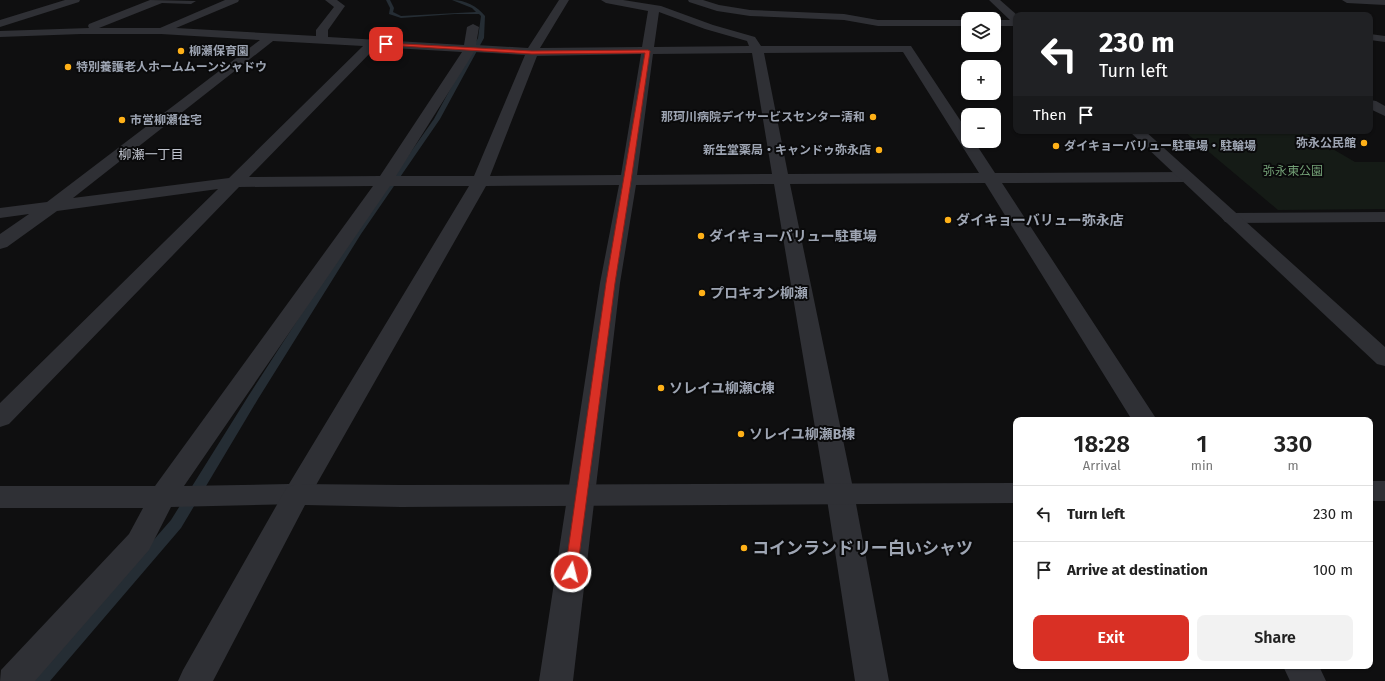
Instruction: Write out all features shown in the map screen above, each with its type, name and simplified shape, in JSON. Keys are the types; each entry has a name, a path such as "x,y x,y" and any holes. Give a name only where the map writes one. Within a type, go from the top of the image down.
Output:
{"street":[{"path":"53,0 70,2"},
{"path":"155,0 191,2"},
{"path":"81,31 160,0"},
{"path":"161,31 234,0"},
{"path":"322,40 322,30 340,6 330,0"},
{"path":"195,681 297,494 480,181 532,52 564,0"},
{"path":"606,0 661,8 754,44"},
{"path":"694,0 717,8 750,13 783,10 844,17 878,24 961,23"},
{"path":"994,0 1013,17"},
{"path":"1347,0 1385,2"},
{"path":"0,24 70,2"},
{"path":"556,681 610,283 628,181 654,8"},
{"path":"750,13 754,44 840,493 872,681"},
{"path":"1001,23 1013,23"},
{"path":"13,681 139,542 162,498 476,50 473,27"},
{"path":"0,34 81,31 161,31 532,52 648,51 754,44 907,48 1143,417"},
{"path":"0,243 52,206 271,37"},
{"path":"1373,37 1385,39"},
{"path":"0,418 373,43"},
{"path":"1375,104 1385,112"},
{"path":"1139,134 1385,359"},
{"path":"0,214 235,182 1186,177"},
{"path":"1231,218 1385,217"},
{"path":"1373,491 1385,491"},
{"path":"0,497 162,498 297,494 401,496 1013,493"},
{"path":"1302,669 1309,681"}],"green space":[{"name":"弥永東公園","path":"1188,134 1307,134 1355,162 1385,162 1385,209 1278,210"}],"waterway":[{"path":"40,681 176,524 253,398 357,234 437,119 481,38 483,16 480,13 455,13 401,17 391,13 392,8 388,0"},
{"path":"454,0 474,7 479,12"}],"place":[{"name":"柳瀬保育園","path":"181,51"},
{"name":"特別養護老人ホームムーンシャドウ","path":"68,67"},
{"name":"那珂川病院デイサービスセンター清和","path":"873,117"},
{"name":"市営柳瀬住宅","path":"122,120"},
{"name":"弥永公民館","path":"1364,143"},
{"name":"ダイキョーバリュー駐車場・駐輪場","path":"1056,146"},
{"name":"新生堂薬局・キャンドゥ弥永店","path":"879,150"},
{"name":"ダイキョーバリュー弥永店","path":"948,220"},
{"name":"ダイキョーバリュー駐車場","path":"701,236"},
{"name":"プロキオン柳瀬","path":"702,293"},
{"name":"ソレイユ柳瀬C棟","path":"661,388"},
{"name":"ソレイユ柳瀬B棟","path":"741,434"},
{"name":"コインランドリー白いシャツ","path":"744,548"}],"district":[{"name":"柳瀬一丁目","path":"151,154"}],"route":[{"path":"386,44 469,50 532,52 648,51 628,181 610,283 571,572"}]}
